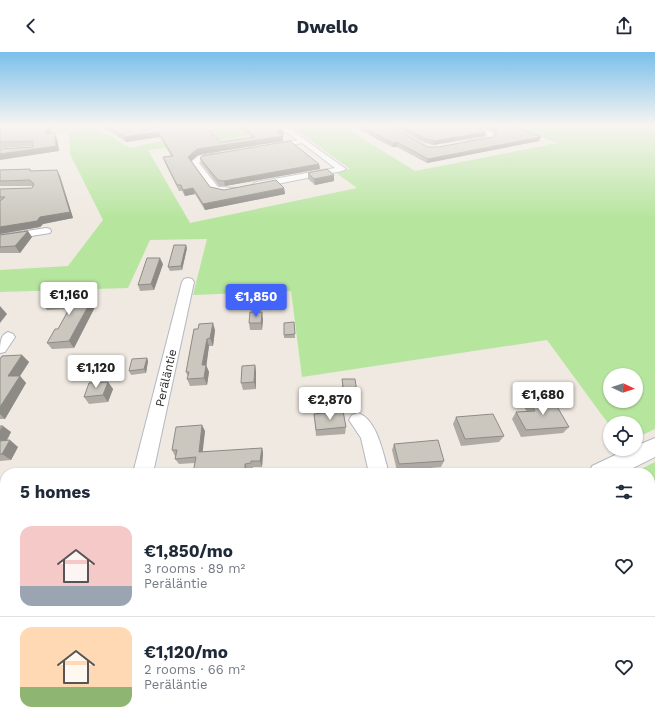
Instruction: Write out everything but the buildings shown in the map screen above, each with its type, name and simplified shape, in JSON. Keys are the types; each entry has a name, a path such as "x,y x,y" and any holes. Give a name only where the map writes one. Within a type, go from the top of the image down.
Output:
{"street":[{"path":"211,156 201,158 195,162 215,189 225,191 342,169 325,156"},
{"path":"0,238 46,231"},
{"name":"Peräläntie","path":"144,468 188,282"},
{"path":"358,420 369,436 378,468"},
{"path":"611,468 655,447"}],"green space":[{"path":"71,156 152,156 190,223 357,188 335,172 350,169 333,156 391,156 415,171 490,156 655,156 655,429 643,435 643,416 603,416 547,340 302,377 291,291 193,295 207,239 150,240 128,288 0,292 0,270 68,266 103,220"},
{"path":"655,462 655,468 643,468"}]}
